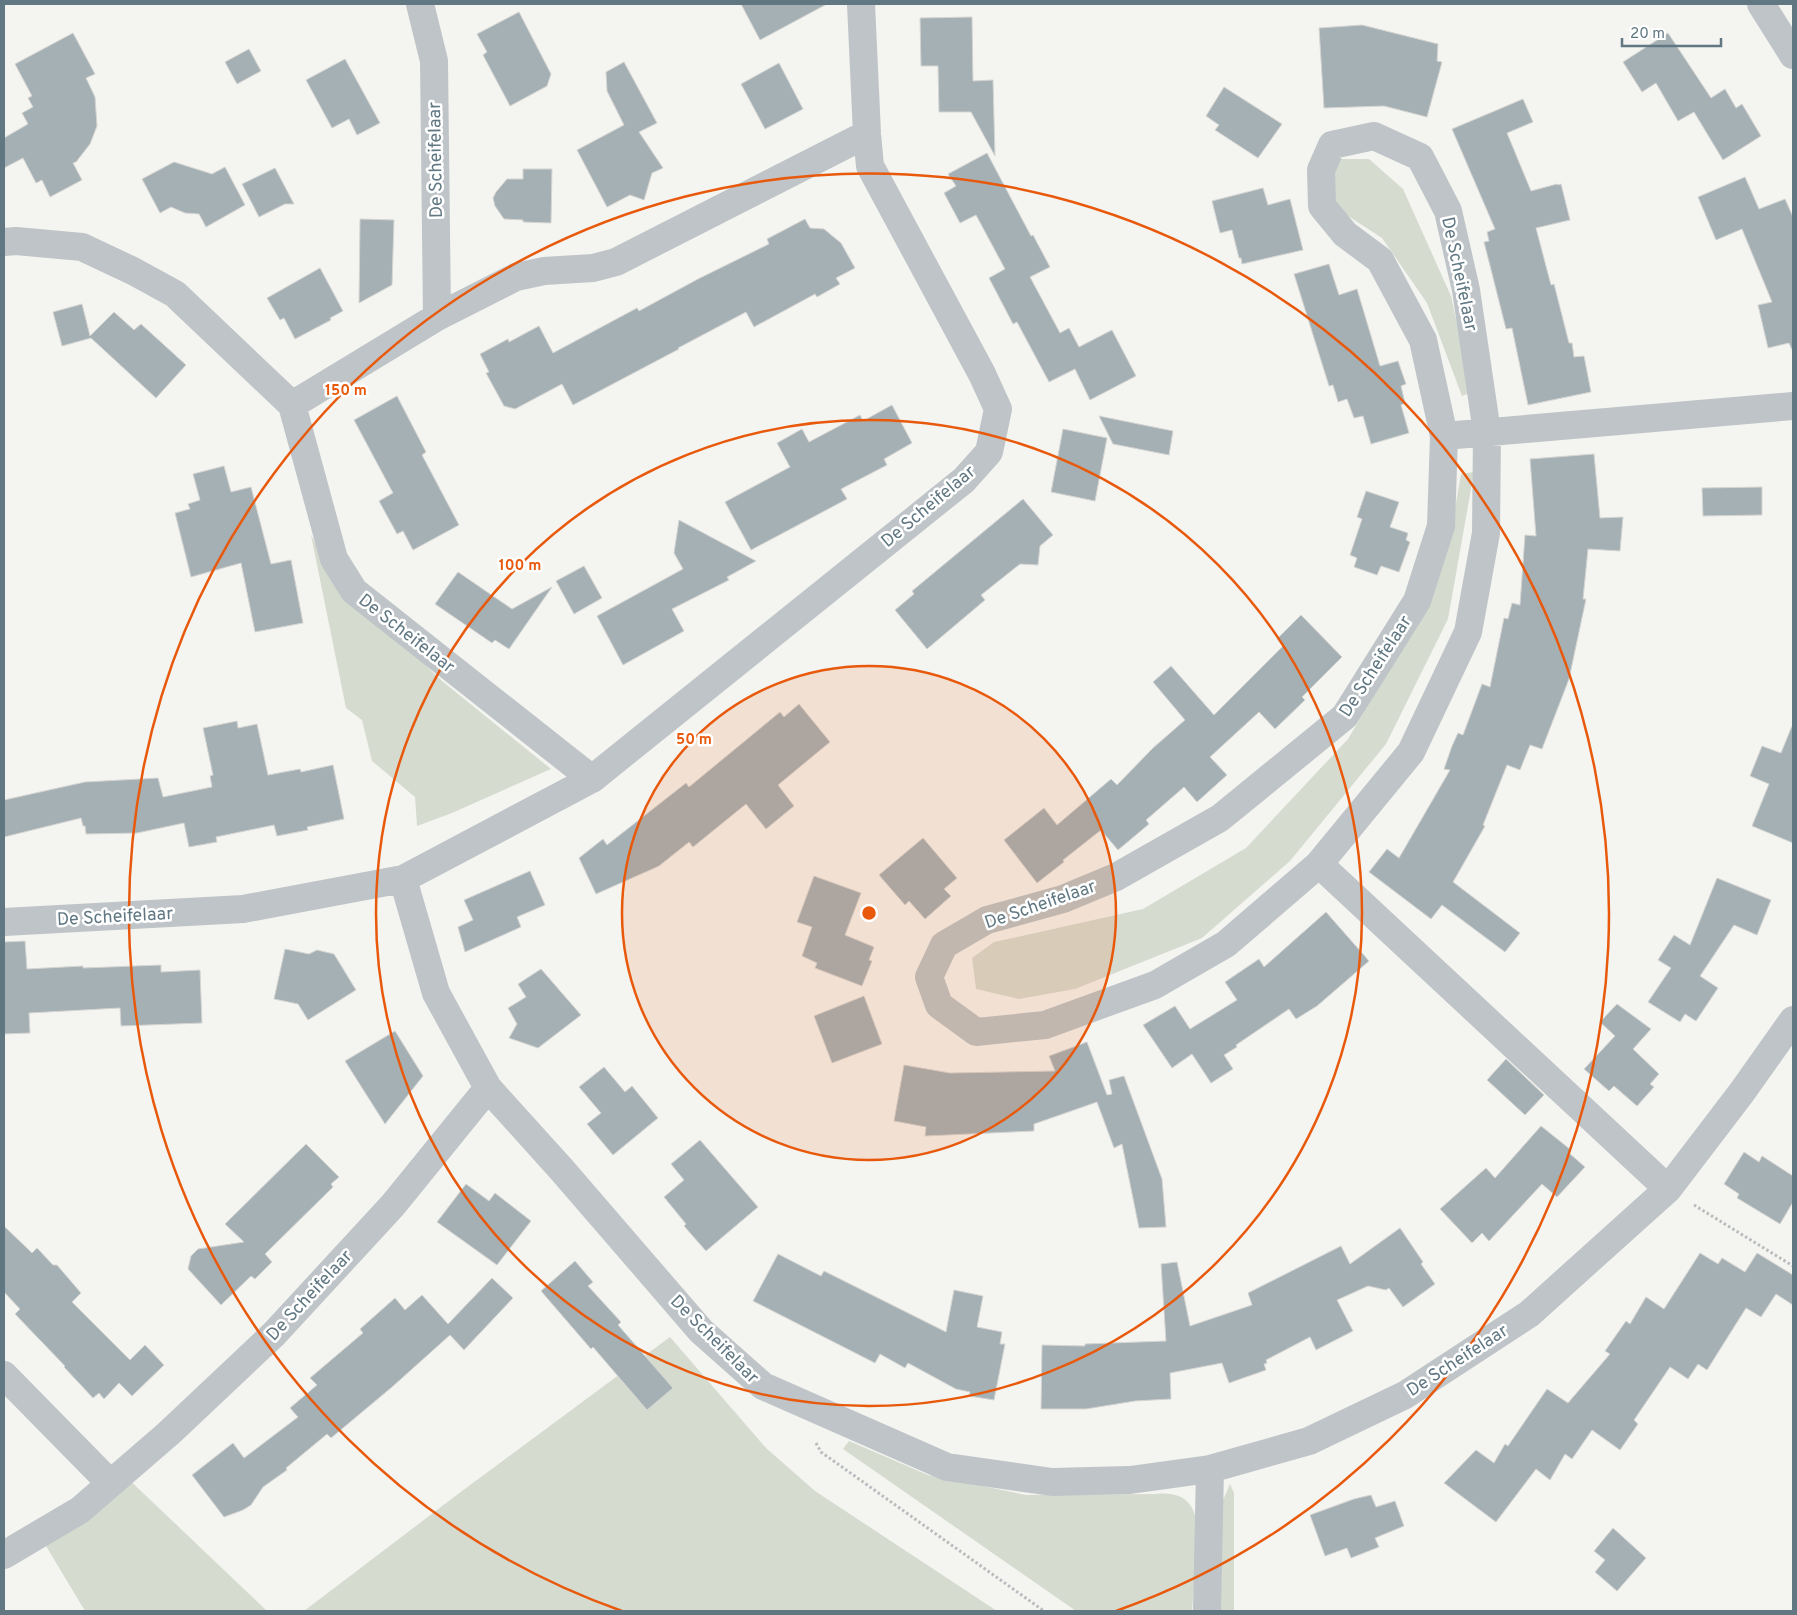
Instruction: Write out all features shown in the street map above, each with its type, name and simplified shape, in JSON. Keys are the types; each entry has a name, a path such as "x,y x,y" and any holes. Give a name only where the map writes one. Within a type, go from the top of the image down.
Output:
{"street":[{"name":"De Scheifelaar","path":"420,4 434,61 437,317"},
{"name":"De Scheifelaar","path":"4,922 243,909 403,879 592,779 964,480 989,452 998,409 982,374 870,166 861,4"},
{"path":"1761,4 1793,55"},
{"path":"4,242 16,241 82,247 133,271 175,294 292,405 437,317 516,277 544,270 593,268 616,262 867,134"},
{"name":"De Scheifelaar","path":"1374,136 1420,157 1448,211 1466,290 1487,432 1486,533 1468,632 1411,752 1318,864 1226,944 1155,985 1044,1025 976,1032 939,1005 929,977 944,946 987,920 1063,899 1116,877 1220,818 1346,716 1417,601 1441,526 1444,436 1423,340 1380,260 1345,234 1322,206 1321,170 1332,145 1374,136"},
{"name":"De Scheifelaar","path":"292,405 334,559 354,591 592,779"},
{"path":"1444,436 1793,406"},
{"path":"1318,864 1668,1189"},
{"name":"De Scheifelaar","path":"403,879 436,993 488,1088 701,1330 763,1386 792,1400 947,1467 1052,1482 1130,1480 1210,1469 1309,1441 1405,1395 1529,1314 1668,1189 1742,1092 1793,1020"},
{"name":"De Scheifelaar","path":"4,1555 80,1510 169,1433 274,1334 393,1205 488,1088"},
{"path":"4,1375 110,1484"},
{"path":"1207,1611 1210,1469"}],"path":[{"path":"1668,1189 1793,1266"},
{"path":"792,1400 820,1452 1044,1611"}],"shaded area":[{"path":"1340,159 1369,159 1403,189 1451,296 1472,392 1462,396 1427,303 1382,238 1339,210 1327,180"},
{"path":"1474,472 1448,619 1386,744 1290,861 1202,938 1075,989 1019,999 976,989 972,958 994,942 1143,909 1246,848 1348,739 1428,605 1453,520 1461,474"},
{"path":"311,535 335,578 442,681 551,769 452,813 417,826 415,797 372,761 362,720 346,708"},
{"path":"670,1337 766,1448 815,1491 997,1611 304,1611 458,1494"},
{"path":"849,1441 928,1475 1026,1495 1171,1494 1182,1498 1190,1504 1197,1524 1192,1611 1076,1611 843,1449"},
{"path":"121,1472 267,1611 85,1611 40,1536"},
{"path":"1230,1484 1234,1493 1234,1611 1217,1611 1220,1507"}],"building":[{"path":"741,4 827,4 760,40"},
{"path":"519,12 551,74 547,86 510,106 483,55 487,52 477,34"},
{"path":"972,17 973,81 993,80 995,156 971,112 939,112 938,66 921,66 920,18"},
{"path":"1362,25 1438,44 1437,61 1442,62 1427,117 1384,106 1324,108 1319,28"},
{"path":"73,33 95,74 86,78 95,97 97,126 90,144 76,162 73,163 82,180 50,197 42,180 36,183 23,158 4,168 4,138 28,124 22,113 33,107 28,98 32,96 15,64"},
{"path":"1668,33 1711,98 1725,89 1736,108 1742,104 1761,136 1723,160 1694,112 1678,121 1656,83 1642,92 1623,62"},
{"path":"249,49 261,71 237,84 225,62"},
{"path":"345,59 380,123 357,135 349,119 332,128 306,80"},
{"path":"624,62 657,123 639,132 663,168 652,173 644,200 630,195 607,207 577,150 624,125 607,91 606,72"},
{"path":"779,63 803,109 765,129 741,84"},
{"path":"1224,87 1282,124 1258,158 1215,130 1219,125 1206,116"},
{"path":"1523,99 1533,122 1507,133 1531,191 1561,184 1570,220 1536,228 1551,285 1554,284 1569,343 1572,343 1574,357 1584,356 1591,392 1528,405 1512,328 1506,329 1484,242 1489,241 1487,232 1495,229 1452,129"},
{"path":"987,153 1031,236 1033,235 1050,267 1030,277 1060,333 1069,328 1079,347 1112,330 1136,376 1090,400 1075,369 1049,382 1017,322 1013,324 989,278 1005,269 976,215 960,223 944,193 956,186 948,174"},
{"path":"174,162 212,174 225,167 245,205 206,227 199,214 185,213 171,207 160,213 142,179"},
{"path":"275,168 294,204 285,204 259,217 242,184"},
{"path":"523,169 552,169 551,223 504,219 495,206 493,198 496,192 507,179 523,179"},
{"path":"1745,177 1759,209 1785,199 1793,217 1793,352 1789,343 1768,348 1758,305 1772,302 1742,229 1716,240 1698,197"},
{"path":"1263,188 1268,205 1290,199 1303,250 1242,264 1232,230 1220,233 1212,201"},
{"path":"360,219 394,220 392,285 359,303"},
{"path":"805,219 810,228 824,229 841,243 855,268 836,278 840,284 817,297 815,294 754,327 746,312 573,405 562,384 515,409 504,406 486,373 489,372 480,354 508,339 509,342 539,326 553,353 637,308 639,311 769,244 767,239"},
{"path":"1329,264 1339,295 1357,289 1380,366 1398,361 1406,384 1401,386 1405,403 1401,405 1409,433 1371,444 1363,416 1354,418 1347,399 1338,402 1333,385 1329,386 1294,274"},
{"path":"320,268 343,311 330,318 331,320 295,339 284,318 280,320 267,298"},
{"path":"82,304 90,336 114,312 134,330 141,324 186,365 156,398 91,338 62,346 53,312"},
{"path":"397,396 426,452 422,455 459,525 413,550 403,531 397,534 379,501 393,493 354,420"},
{"path":"892,405 912,443 884,459 887,465 841,489 847,499 751,550 725,502 790,467 777,443 802,429 809,442 860,415 863,421"},
{"path":"1099,416 1173,431 1169,455 1113,444"},
{"path":"1063,429 1107,438 1095,501 1051,492"},
{"path":"1594,454 1600,518 1623,517 1620,551 1588,549 1583,599 1586,599 1569,679 1542,749 1530,745 1520,770 1507,765 1483,825 1485,826 1453,882 1520,933 1505,952 1442,905 1431,919 1369,872 1387,849 1399,858 1450,770 1444,769 1452,746 1458,733 1463,735 1482,684 1490,687 1504,618 1508,619 1512,603 1520,605 1525,535 1536,536 1530,459"},
{"path":"224,466 231,492 251,487 271,564 291,560 303,623 255,632 241,563 191,577 175,513 190,509 188,504 200,500 193,474"},
{"path":"1762,487 1762,515 1703,516 1702,488"},
{"path":"1366,491 1399,502 1390,527 1408,533 1406,540 1410,542 1399,572 1381,566 1377,575 1354,567 1357,558 1350,555 1362,519 1357,517"},
{"path":"1023,499 1053,535 1040,546 1038,565 1020,564 981,595 985,600 927,649 895,610 914,594 912,591"},
{"path":"679,520 756,561 727,577 729,580 672,609 684,631 623,665 597,616 683,569 674,553"},
{"path":"584,566 602,598 574,614 556,581"},
{"path":"458,572 512,609 552,587 509,649 495,640 492,643 435,604"},
{"path":"1301,615 1342,657 1302,697 1305,700 1275,729 1259,712 1210,757 1227,775 1197,802 1184,787 1146,820 1149,824 1118,850 1101,830 1037,883 1004,840 1044,808 1057,825 1111,779 1117,785 1153,748 1185,720 1153,682 1171,666 1214,715 1283,646 1277,639"},
{"path":"799,704 830,742 778,785 794,806 766,829 746,804 693,847 689,842 659,866 596,894 579,858 603,839 607,845 686,783 689,787 780,712 784,717"},
{"path":"237,721 238,728 257,724 268,775 300,769 301,772 333,765 344,819 307,827 308,830 277,836 274,825 216,837 217,842 189,847 184,823 137,833 86,834 81,818 4,837 4,800 85,782 158,778 163,797 212,787 210,776 213,775 203,728"},
{"path":"1792,726 1793,843 1752,826 1769,784 1750,776 1762,746 1781,753"},
{"path":"923,838 957,878 944,889 951,896 925,919 909,901 905,905 879,875"},
{"path":"530,871 545,905 517,917 521,927 465,952 458,927 473,920 464,900"},
{"path":"814,876 861,893 845,935 874,947 869,960 872,961 862,986 815,968 817,963 802,956 812,927 797,922"},
{"path":"1717,878 1771,900 1757,935 1734,925 1700,976 1718,988 1696,1021 1685,1014 1680,1022 1648,1002 1671,968 1658,960 1674,935 1690,945"},
{"path":"1326,912 1369,961 1317,1006 1296,1019 1289,1009 1236,1045 1237,1047 1224,1055 1233,1069 1211,1083 1192,1054 1172,1068 1143,1025 1175,1006 1190,1029 1237,1000 1225,982 1259,959 1264,967"},
{"path":"25,941 27,969 161,965 161,972 200,970 202,1023 121,1026 120,1008 29,1013 30,1033 4,1034 4,942"},
{"path":"285,949 309,954 317,950 334,954 356,990 308,1020 298,1004 274,999"},
{"path":"541,969 581,1015 538,1048 509,1038 517,1024 508,1008 526,997 518,984"},
{"path":"864,996 882,1044 832,1063 814,1016"},
{"path":"1617,1004 1651,1029 1633,1049 1659,1074 1650,1084 1654,1087 1637,1106 1614,1086 1609,1091 1584,1069 1615,1036 1600,1022"},
{"path":"395,1031 423,1076 385,1124 345,1061"},
{"path":"1087,1042 1107,1095 1112,1094 1109,1080 1124,1076 1162,1179 1166,1227 1139,1228 1122,1144 1114,1148 1097,1102 1034,1124 1034,1131 925,1136 926,1127 894,1121 904,1065 950,1073 1055,1071 1049,1056"},
{"path":"1506,1059 1544,1095 1525,1115 1487,1080"},
{"path":"604,1067 625,1092 632,1086 658,1118 613,1155 587,1124 601,1113 579,1087"},
{"path":"1541,1126 1571,1150 1569,1153 1585,1167 1557,1197 1542,1184 1489,1241 1482,1233 1472,1243 1440,1209 1486,1168 1495,1178"},
{"path":"700,1140 758,1207 706,1251 684,1226 686,1224 664,1197 684,1180 671,1164"},
{"path":"306,1144 339,1177 331,1184 333,1187 265,1254 272,1262 255,1279 251,1276 221,1305 188,1269 191,1256 198,1249 244,1242 225,1224"},
{"path":"1744,1152 1759,1162 1762,1156 1793,1176 1793,1202 1780,1224 1737,1198 1739,1194 1724,1184"},
{"path":"466,1184 489,1201 495,1193 531,1221 497,1265 437,1222"},
{"path":"4,1226 32,1253 37,1248 53,1265 57,1265 81,1293 72,1302 130,1360 145,1345 164,1365 132,1396 119,1383 104,1399 99,1393 93,1398 15,1314 20,1309 4,1292"},
{"path":"1400,1228 1435,1284 1403,1307 1389,1288 1386,1290 1368,1286 1337,1300 1353,1331 1316,1350 1310,1337 1266,1360 1267,1363 1264,1364 1266,1370 1229,1383 1222,1363 1170,1373 1171,1399 1135,1401 1086,1409 1041,1409 1042,1345 1085,1346 1085,1344 1166,1341 1161,1264 1177,1262 1190,1326 1252,1305 1248,1293 1341,1246 1350,1264"},
{"path":"1700,1253 1718,1264 1722,1258 1745,1272 1757,1253 1793,1275 1793,1305 1776,1294 1761,1317 1746,1308 1707,1370 1698,1364 1688,1379 1670,1367 1634,1420 1638,1424 1620,1450 1592,1430 1572,1459 1565,1454 1550,1480 1536,1469 1496,1522 1444,1483 1476,1450 1494,1463 1505,1444 1508,1446 1547,1389 1568,1403 1610,1354 1605,1351 1626,1321 1630,1324 1646,1297 1664,1309"},
{"path":"778,1254 821,1276 824,1271 946,1332 954,1290 983,1296 977,1327 1002,1332 1000,1344 1005,1344 994,1400 969,1396 970,1392 956,1389 908,1363 905,1368 880,1354 875,1363 753,1301"},
{"path":"575,1261 593,1282 588,1286 621,1322 618,1325 673,1388 647,1410 593,1347 591,1349 541,1291"},
{"path":"492,1278 513,1298 464,1350 450,1335 331,1438 327,1434 286,1468 287,1470 263,1487 251,1505 224,1517 192,1475 233,1443 244,1458 298,1417 290,1408 317,1385 310,1378 363,1333 360,1329 395,1298 405,1310 422,1295 448,1324"},
{"path":"1371,1495 1376,1507 1395,1501 1404,1526 1375,1538 1379,1547 1351,1558 1347,1548 1325,1556 1310,1515"},
{"path":"1613,1528 1646,1558 1617,1591 1595,1572 1605,1560 1594,1551"}]}
